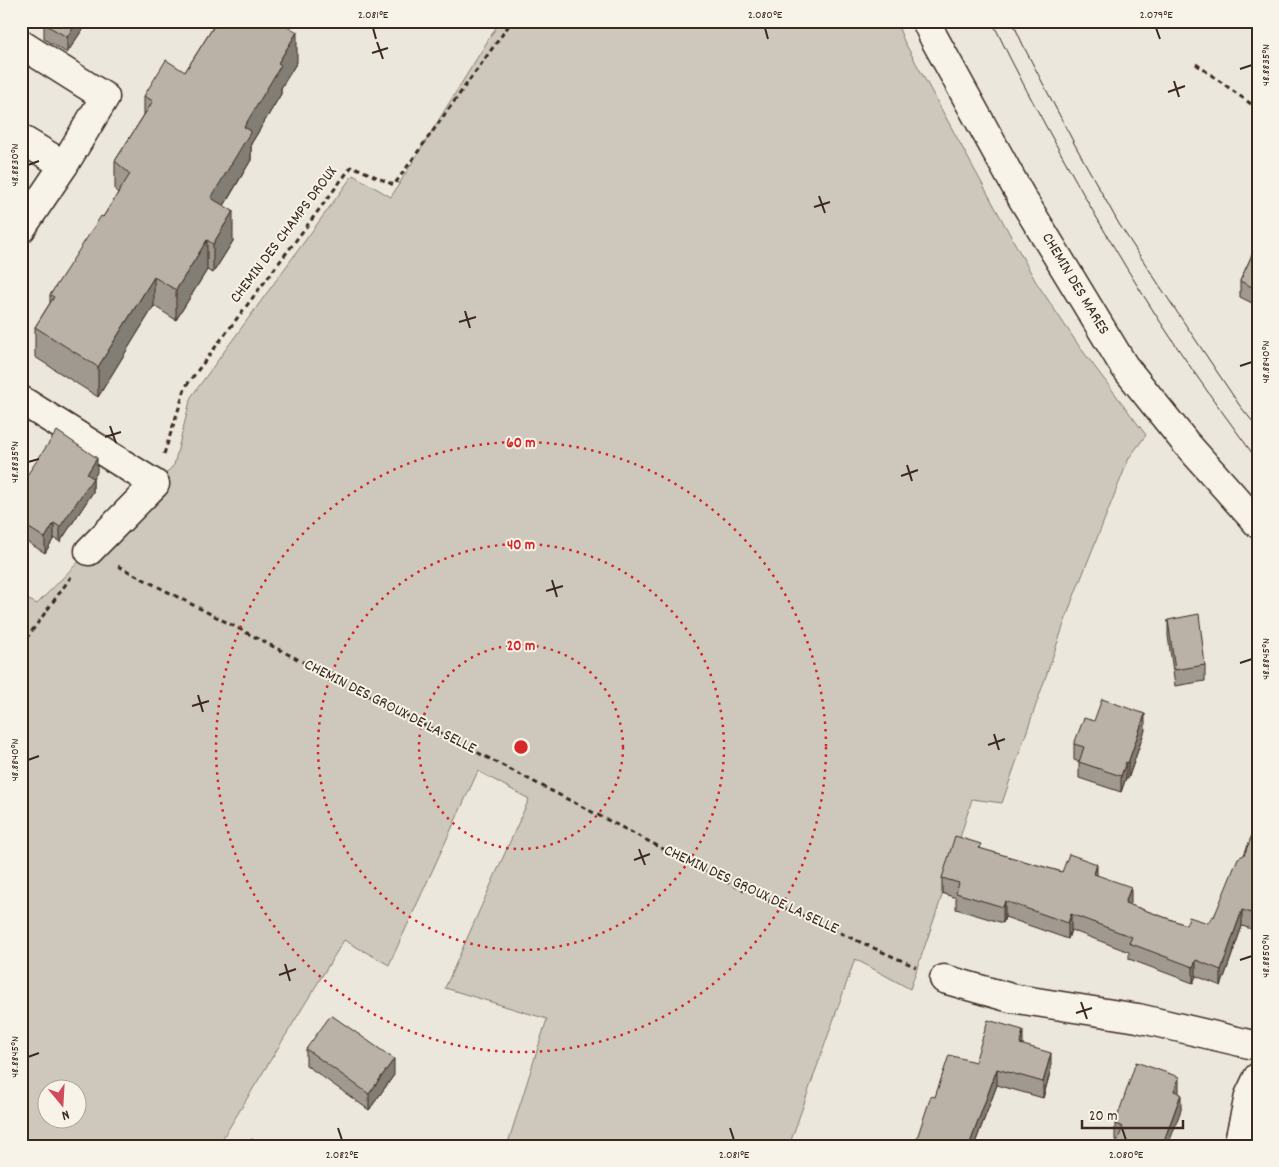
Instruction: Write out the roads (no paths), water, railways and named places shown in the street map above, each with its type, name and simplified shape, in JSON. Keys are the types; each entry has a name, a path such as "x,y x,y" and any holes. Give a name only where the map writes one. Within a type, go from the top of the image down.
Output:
{"street":[{"name":"CHEMIN DES MARES","path":"926,21 1022,198 1124,366 1185,442 1258,524"},
{"path":"21,44 105,97 64,165 21,229"},
{"path":"21,138 64,165"},
{"path":"21,400 154,484 89,551"},
{"path":"944,979 1011,998 1138,1018 1258,1046"},
{"path":"1238,1146 1249,1096 1258,1077"}],"tram line":[{"path":"992,21 1045,125 1127,269 1178,349 1258,461"},
{"path":"1012,21 1075,145 1119,224 1240,406 1258,428"}]}
